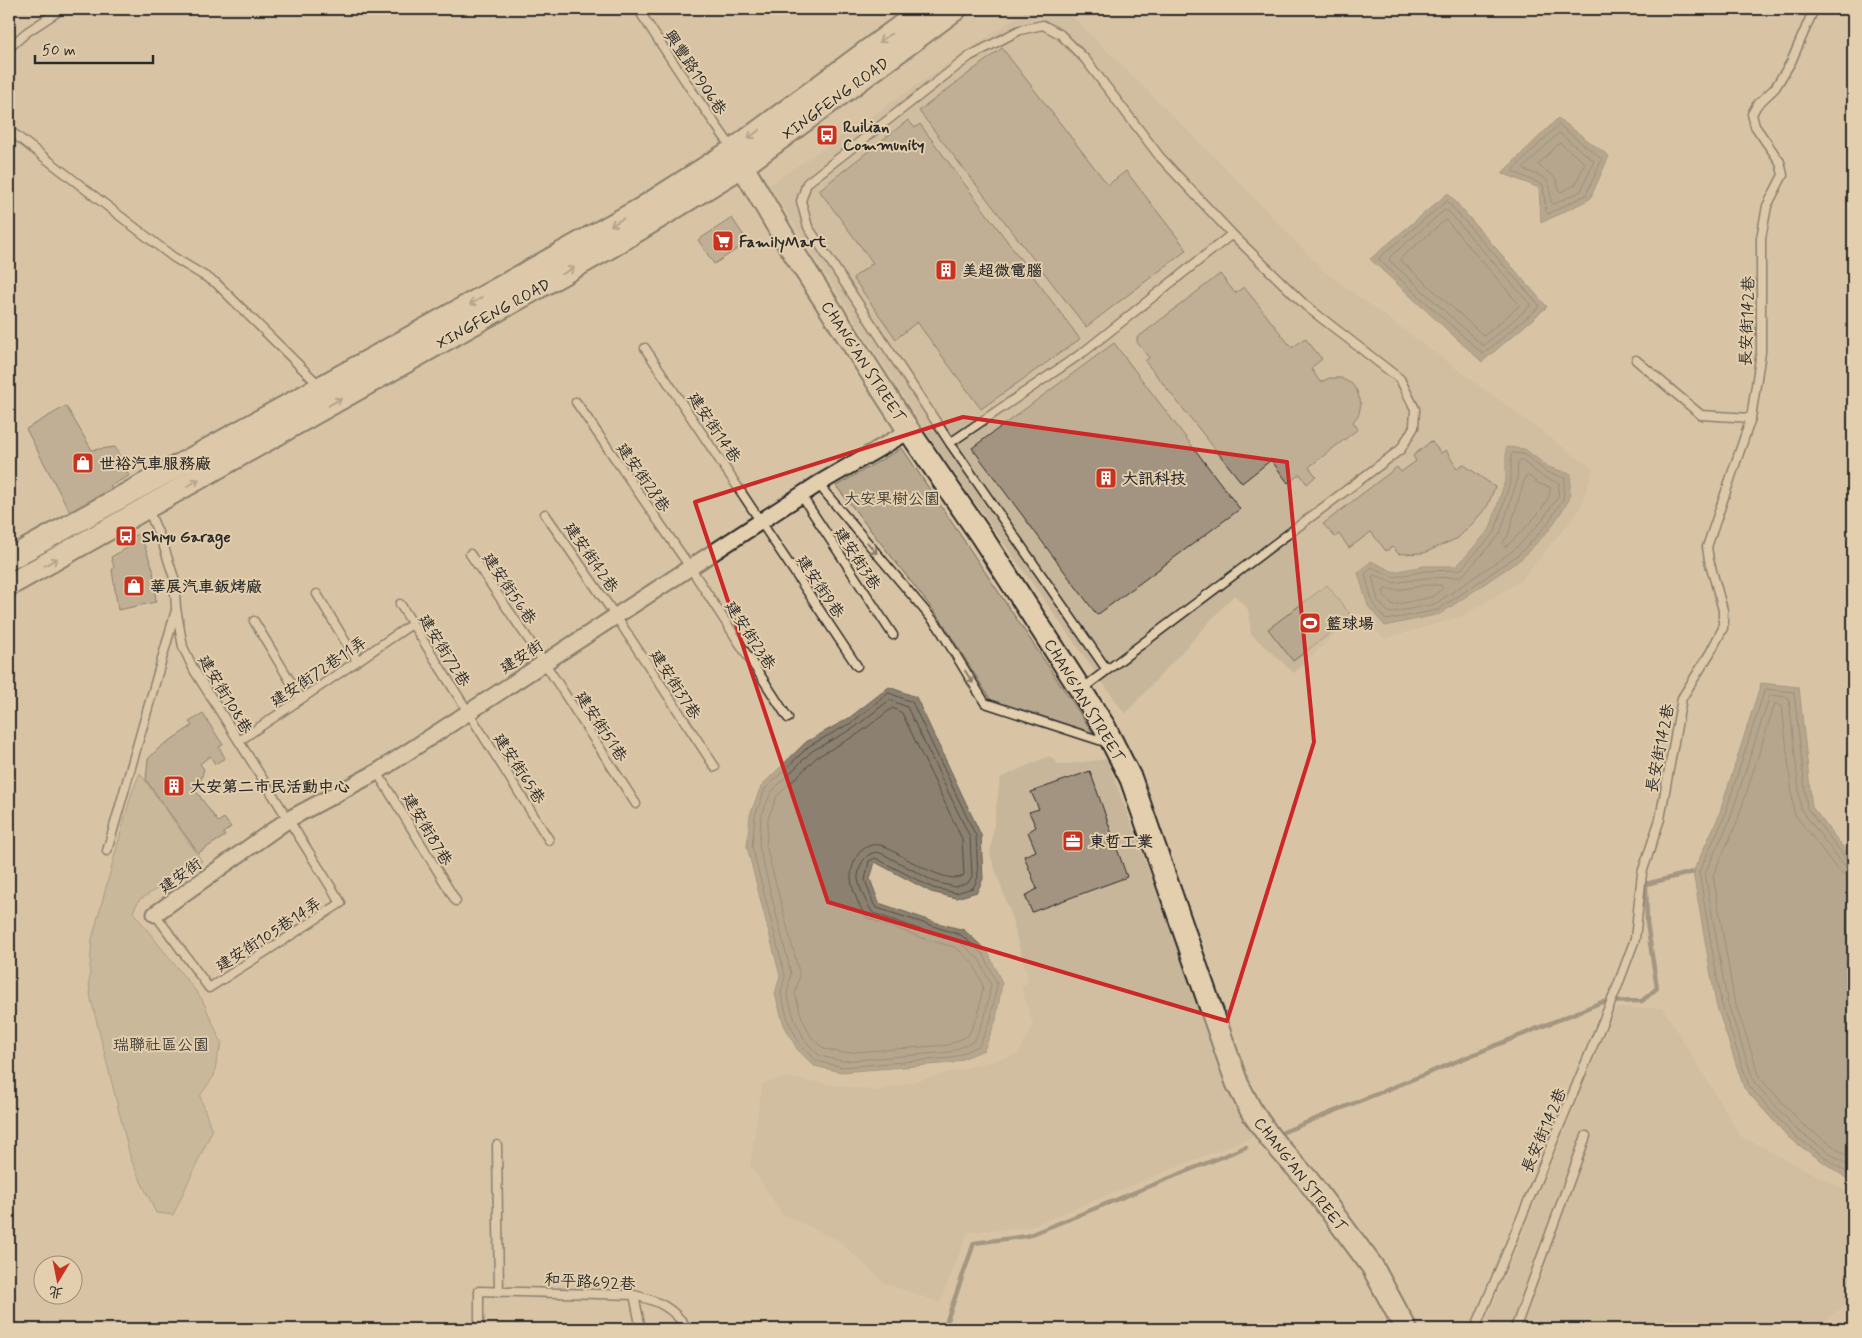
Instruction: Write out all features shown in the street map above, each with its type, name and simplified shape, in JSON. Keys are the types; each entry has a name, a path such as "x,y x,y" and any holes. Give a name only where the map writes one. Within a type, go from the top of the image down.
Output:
{"main road":[{"name":"XINGFENG ROAD","path":"9,585 141,498 321,388 639,210 738,158 924,9"},
{"name":"XINGFENG ROAD","path":"9,559 141,498 612,246 956,9"},
{"name":"CHANG'AN STREET","path":"738,158 785,239 909,431 982,537 1104,726 1131,779 1237,1082 1248,1105 1271,1139 1307,1179 1372,1266 1406,1329"}],"street":[{"name":"建安街","path":"155,914 289,819 377,772 818,484 909,431"}],"lane":[{"path":"9,48 27,32 62,9"},
{"name":"興豐路1906巷","path":"638,9 738,158"},
{"name":"長安街142巷","path":"1475,1329 1616,990 1635,939 1642,872 1660,819 1682,698 1710,654 1722,628 1723,610 1707,547 1751,418 1761,352 1761,238 1767,206 1783,175 1780,162 1755,126 1752,114 1756,105 1775,88 1791,62 1814,9"},
{"path":"1081,690 1108,670 1401,449 1414,427 1415,408 1400,379 1306,306 1232,234 1160,157 1085,59 1060,34 1043,25 1020,30 970,56 807,183 801,201 808,227 950,443 1108,670"},
{"path":"9,130 172,257 216,283 321,388"},
{"path":"950,443 1086,351 1232,234"},
{"name":"建安街14巷","path":"646,348 761,521"},
{"path":"1636,360 1701,415 1751,418"},
{"name":"建安街28巷","path":"576,402 690,567"},
{"path":"818,484 938,626 985,703 1114,745"},
{"name":"建安街3巷","path":"801,495 892,635"},
{"name":"建安街108巷","path":"141,498 164,547 174,578 176,608 183,647 194,670 342,903"},
{"name":"建安街42巷","path":"545,514 615,616"},
{"name":"建安街9巷","path":"761,521 858,666"},
{"name":"建安街56巷","path":"470,554 544,662"},
{"name":"建安街23巷","path":"690,567 788,718"},
{"path":"317,594 357,661"},
{"name":"建安街72巷","path":"400,604 467,712"},
{"path":"107,851 176,608"},
{"name":"建安街37巷","path":"615,616 714,768"},
{"path":"254,621 302,699"},
{"name":"建安街72巷11弄","path":"238,741 412,624"},
{"name":"建安街51巷","path":"544,662 636,804"},
{"name":"建安街65巷","path":"467,712 549,840"},
{"name":"建安街87巷","path":"377,772 456,901"},
{"name":"建安街105巷14弄","path":"155,914 209,988 342,903"},
{"path":"1515,1329 1586,1136"},
{"path":"498,1145 499,1292"},
{"name":"和平路692巷","path":"479,1329 479,1291 634,1295 655,1300 678,1315 688,1329"},
{"path":"634,1295 641,1329"}],"highlighted area":[{"path":"963,417 1287,462 1314,742 1227,1021 828,902 695,502"}],"shaded area":[{"path":"1028,9 1065,9 1225,167 1323,270 1593,469 1580,510 1521,581 1461,617 1384,639 1358,613 1294,673 1251,634 1248,609 1234,595 1125,714 937,449 769,185"},
{"path":"1049,756 1060,765 1107,759 1235,1099 1257,1135 1029,1227 968,1232 940,1303 884,1283 837,1240 782,1214 750,1165 762,1084 783,1077 878,1091 1018,1054 1033,1025 1021,988 1028,980 1010,912 990,855 1000,778"},
{"path":"1617,1008 1663,1008 1741,1136 1853,1194 1853,1298 1823,1323 1820,1329 1483,1329 1612,1015"}],"green space":[{"name":"大安果樹公園","path":"902,448 1095,736 992,702 941,620 836,486"},
{"name":"籃球場","path":"1327,585 1352,617 1293,661 1268,629"},
{"name":"瑞聯社區公園","path":"140,773 202,861 139,900 133,912 202,999 222,1044 214,1076 200,1096 212,1131 173,1215 156,1213 131,1160 91,999 89,983 92,939 131,795"}],"water":[{"path":"1558,118 1609,156 1590,199 1541,223 1539,188 1502,173"},
{"path":"1448,193 1547,307 1482,362 1370,259"},
{"path":"1506,447 1525,449 1548,467 1571,474 1569,500 1550,529 1521,559 1440,614 1385,626 1368,606 1358,573 1371,561 1394,572 1424,566 1457,566 1490,529 1506,478"},
{"path":"1761,683 1799,687 1812,807 1853,860 1853,1183 1789,1138 1744,1088 1716,1004 1693,872 1718,818"},
{"path":"889,687 916,697 981,835 983,879 977,892 956,898 931,892 875,862 870,879 879,903 964,930 988,952 1002,983 996,1020 984,1050 953,1063 841,1072 814,1066 797,1049 784,1025 775,994 780,976 747,847 750,815 761,786 806,742 849,718"}],"building":[{"name":"美超微電腦","path":"1002,48 1108,185 1126,171 1187,250 1086,327 919,111"},
{"name":"美超微電腦","path":"908,120 915,128 920,124 1080,339 981,409 917,322 896,339 853,278 873,263 819,190"},
{"name":"FamilyMart","path":"732,218 748,242 714,264 698,240"},
{"path":"1220,274 1235,293 1244,287 1292,348 1305,338 1322,359 1311,368 1320,382 1330,378 1341,378 1352,384 1357,391 1361,403 1359,414 1353,422 1358,429 1309,467 1316,476 1307,484 1300,474 1288,483 1271,460 1242,483 1145,361 1149,358 1137,342 1137,338"},
{"name":"大訊科技","path":"1114,343 1240,509 1097,615 972,448"},
{"name":"世裕汽車服務廠","path":"66,406 92,450 115,447 129,476 110,486 114,490 72,516 26,429"},
{"path":"1431,441 1441,453 1446,450 1457,469 1463,464 1495,487 1488,505 1458,538 1424,553 1399,554 1392,547 1386,551 1371,532 1349,548 1339,534 1335,537 1323,524 1397,467 1401,472 1416,461 1413,456"},
{"name":"華展汽車鈑烤廠","path":"138,534 142,539 153,569 156,602 118,610 112,570 114,567 111,557 134,544 132,537"},
{"name":"大安第二市民活動中心","path":"203,714 223,745 219,747 225,758 215,764 210,756 200,764 204,769 200,783 194,788 218,822 224,818 231,827 223,833 225,836 198,853 146,780 148,759 160,747 192,726 189,722"},
{"name":"東哲工業","path":"1090,771 1127,877 1032,912 1025,896 1037,889 1024,856 1036,851 1028,832 1036,827 1029,812 1039,809 1031,792"}],"waterway":[{"path":"1281,1133 1602,1002 1642,1001 1657,988 1647,923 1646,884 1693,872"},
{"path":"944,1329 974,1243 1027,1236 1246,1147"}],"place":[{"name":"Ruilian Community","path":"827,135"},
{"name":"FamilyMart","path":"723,241"},
{"name":"美超微電腦","path":"946,270"},
{"name":"世裕汽車服務廠","path":"83,463"},
{"name":"大訊科技","path":"1106,478"},
{"name":"Shiyu Garage","path":"126,536"},
{"name":"華展汽車鈑烤廠","path":"134,586"},
{"name":"籃球場","path":"1310,623"},
{"name":"大安第二市民活動中心","path":"174,786"},
{"name":"東哲工業","path":"1073,841"}]}
